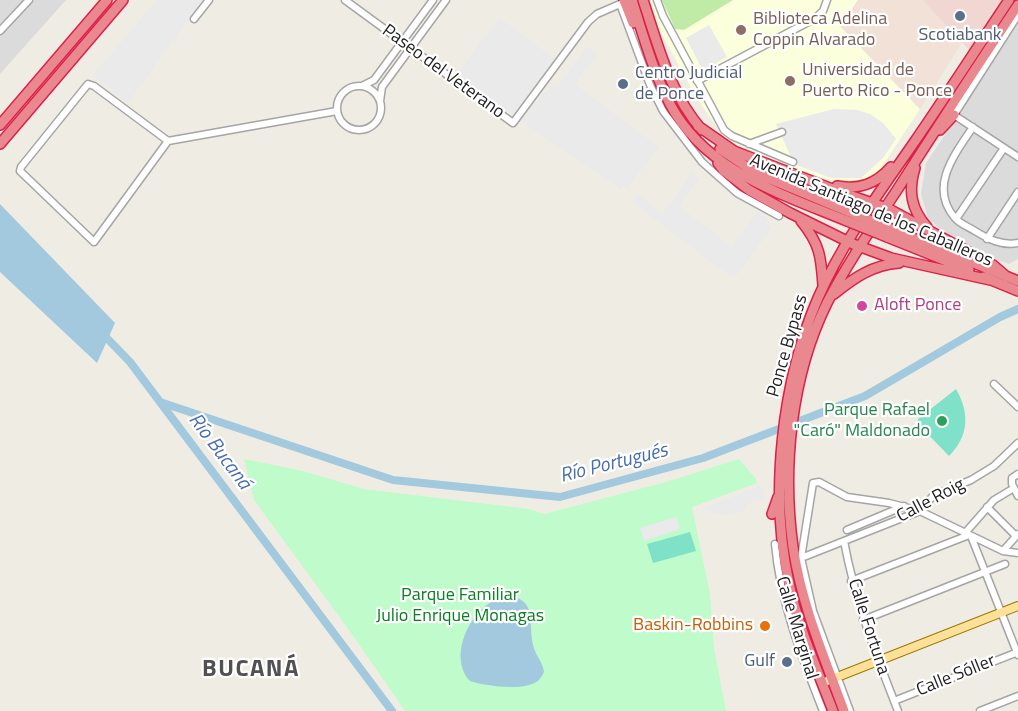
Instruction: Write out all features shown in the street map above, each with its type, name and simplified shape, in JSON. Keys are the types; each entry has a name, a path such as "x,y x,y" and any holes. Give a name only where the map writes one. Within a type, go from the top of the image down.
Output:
{"highway":[{"path":"0,125 107,0"},
{"path":"0,144 123,0"},
{"name":"Avenida Santiago de los Caballeros","path":"632,0 671,105 686,128 711,153 752,181 889,233 990,267 1018,281"},
{"name":"Avenida Santiago de los Caballeros","path":"643,0 672,83 698,126 718,147 743,166 849,217"},
{"name":"Ponce Bypass","path":"833,711 791,607 785,560 780,492 792,432 796,385 804,336 823,287 849,242 1009,0"},
{"path":"622,2 640,38 648,48"},
{"name":"Ponce Bypass","path":"796,385 813,337 831,297 859,246 1018,5"},
{"path":"929,139 954,115"},
{"path":"698,126 734,151 885,207 931,231 990,267"},
{"path":"810,181 844,188 866,186 881,177 910,149"},
{"path":"711,153 724,171 749,190 797,217 849,242 883,256 977,276"},
{"path":"918,156 912,178 911,197 916,212 931,231"},
{"path":"797,217 809,231 820,252 823,287"},
{"name":"Avenida Santiago de los Caballeros","path":"889,233 977,276 1018,291"},
{"path":"831,297 872,268 891,263 913,263"},
{"name":"Ponce Bypass","path":"785,467 796,562 814,634 835,678 844,711"},
{"path":"772,514 780,492"}],"main road":[{"path":"823,683 1018,606"}],"street":[{"path":"0,31 29,0"},
{"path":"194,19 209,0"},
{"name":"Paseo del Veterano","path":"345,0 513,123 588,22 597,14 622,2"},
{"path":"433,0 374,80 363,86 350,87 343,92 337,111 340,119 349,128 366,129 373,125 381,110 382,87 446,0"},
{"path":"657,0 663,16 724,130 749,144 794,162"},
{"path":"697,81 814,19 823,11 827,0"},
{"path":"622,2 650,86 663,111 702,162 737,193 779,216"},
{"path":"1018,15 954,115 1018,157"},
{"path":"168,141 94,86 88,84 20,171 93,242 168,141 337,111"},
{"path":"363,86 374,91 380,102"},
{"path":"973,127 950,162 944,177 945,200 956,219 987,239 1010,244 1018,243"},
{"path":"749,144 782,132"},
{"path":"956,219 1004,148"},
{"path":"987,239 1018,192"},
{"path":"994,384 1018,406"},
{"name":"Calle Roig","path":"801,558 920,511 933,496 971,480 994,466 1018,443"},
{"path":"1015,476 1014,488 1018,496"},
{"path":"850,711 835,678 813,611 801,558 813,483 819,482 847,497 904,506 920,511 1003,551 1018,553"},
{"path":"851,581 969,534 987,507 1014,488"},
{"path":"847,530 904,506"},
{"path":"987,507 1017,535 1003,551"},
{"path":"969,534 1018,653"},
{"name":"Calle Fortuna","path":"844,541 851,581 863,620 898,711"},
{"name":"Calle Marginal","path":"775,544 779,574 791,607 792,626 823,711"},
{"path":"863,620 1005,564"},
{"name":"Calle Sóller","path":"894,701 1018,653"},
{"path":"980,711 1018,696"}],"shaded area":[{"path":"0,0 66,0 0,74"},
{"path":"157,0 203,0 128,103 92,76"},
{"name":"Universidad de Puerto Rico - Ponce","path":"651,0 858,0 840,26 920,109 877,174 867,179 853,183 830,180 795,169 726,140 696,97 658,27"},
{"path":"858,0 922,0 962,43 920,109 840,26"},
{"path":"922,0 1005,0 971,52"},
{"path":"499,17 555,59 512,115 457,74"},
{"path":"1018,23 1018,259 1009,264 970,250 941,230 928,218 921,194 926,163 945,135 949,116 961,96 970,96"},
{"path":"709,25 727,57 703,71 686,38"},
{"path":"588,46 598,53 575,84 659,147 628,188 624,186 621,190 521,121 552,82 558,85"},
{"path":"834,109 857,110 870,114 883,123 896,139 883,158 861,178 831,178 794,164 776,124"},
{"path":"692,173 699,179 679,206 730,245 729,249 758,211 769,220 766,223 772,228 736,276 733,274 731,277 632,202 638,195 663,213"},
{"path":"761,485 766,498 749,503 743,511 730,515 714,514 703,508"},
{"path":"676,517 680,529 644,541 640,528"}],"green space":[{"path":"662,0 733,0 684,30 675,29"},
{"name":"Parque Rafael \"Caró\" Maldonado","path":"956,389 964,407 965,424 964,432 956,448 949,456 917,423 918,419"},
{"name":"Parque Familiar Julio Enrique Monagas","path":"244,459 303,471 364,489 529,509 544,514 666,482 739,459 757,483 692,507 710,594 714,648 726,711 405,711 254,500"},
{"path":"690,532 696,551 653,563 647,544"}],"water":[{"path":"0,204 115,323 97,363 0,272"},
{"path":"508,596 517,598 528,607 533,645 544,672 539,680 525,686 495,686 470,681 463,670 461,657 462,643 467,630 485,607 496,599"}],"waterway":[{"name":"Río Portugués","path":"160,402 393,480 560,497 703,458 865,396 1000,317 1018,309"},
{"name":"Río Bucaná","path":"101,332 130,362 392,711"}],"place":[{"name":"Scotiabank","path":"960,16"},
{"name":"Biblioteca Adelina Coppin Alvarado","path":"741,30"},
{"name":"Universidad de Puerto Rico - Ponce","path":"790,81"},
{"name":"Centro Judicial de Ponce","path":"623,84"},
{"name":"Aloft Ponce","path":"862,306"},
{"name":"Parque Rafael \"Caró\" Maldonado","path":"942,421"},
{"name":"Baskin-Robbins","path":"765,626"},
{"name":"Gulf","path":"787,662"}],"district":[{"name":"BUCANÁ","path":"251,670"}]}
